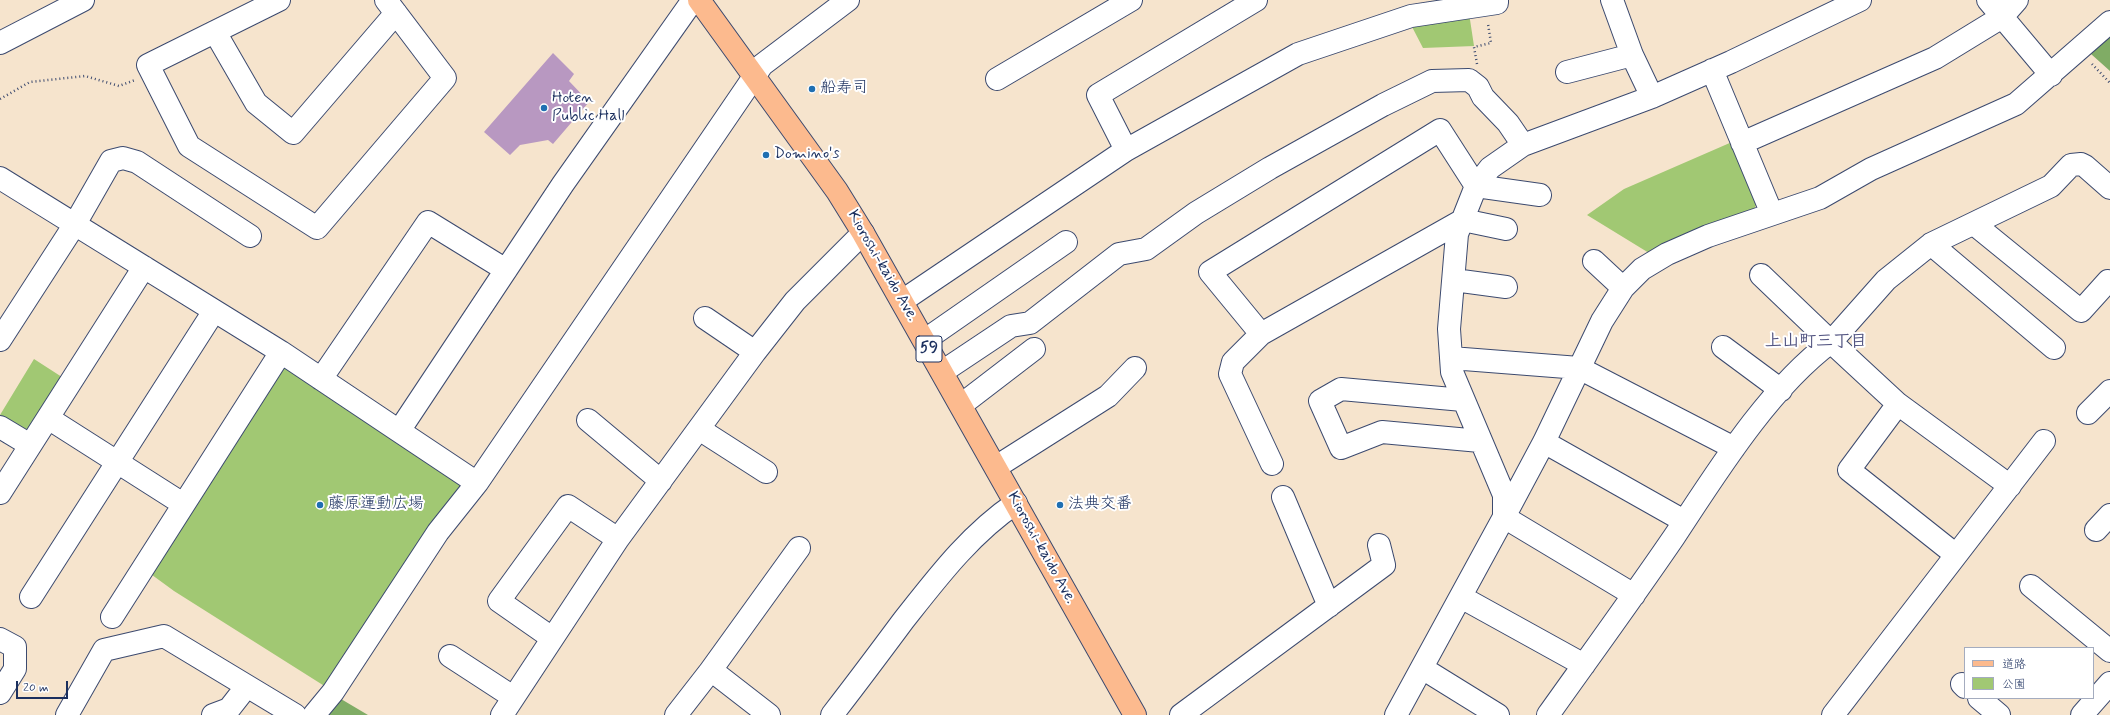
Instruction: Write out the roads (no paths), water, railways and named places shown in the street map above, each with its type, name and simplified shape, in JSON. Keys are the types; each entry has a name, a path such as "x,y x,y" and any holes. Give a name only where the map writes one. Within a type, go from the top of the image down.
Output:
{"main road":[{"name":"Kioroshi-kaido Ave.","path":"699,0 837,191 863,233 925,340 1134,715"}],"street":[{"path":"399,431 567,178 693,0"},
{"path":"314,715 332,692 438,532 477,483 762,65 848,0"},
{"path":"997,79 1131,0"},
{"path":"1126,150 1098,95 1256,0"},
{"path":"1504,517 1504,495 1452,372 1449,329 1457,234 1476,186 1490,168 1523,145 1652,97 1860,0"},
{"path":"1988,0 2051,75"},
{"path":"1742,144 1935,58 2002,16 2017,0"},
{"path":"215,32 256,103 294,133 391,7 445,78 317,228 189,146 148,64 215,32 272,1"},
{"path":"1616,1 1632,55 1652,97"},
{"path":"0,43 74,2"},
{"path":"902,301 1126,150 1298,54 1409,8 1497,2"},
{"path":"1396,715 1544,442 1602,321 1624,288 1642,269 1667,254 1708,236 1820,198 1870,168 2016,104 2110,22"},
{"path":"1567,72 1632,55"},
{"path":"1712,70 1772,214"},
{"path":"942,372 1011,326 1030,323 1119,254 1146,249 1196,213 1243,184 1370,112 1432,81 1469,80 1478,87 1483,97 1508,124 1523,145"},
{"path":"1261,334 1210,272 1440,130 1476,186"},
{"path":"0,340 75,224 111,161 124,158 137,162 250,236"},
{"path":"1548,715 1634,595 1734,448 1780,390 1831,342 1886,280 1931,244 2051,186 2071,165 2081,164 2085,166 2110,188"},
{"path":"1,182 75,224 281,352 477,483"},
{"path":"1476,186 1540,194"},
{"path":"1272,464 1230,374 1233,362 1261,334 1463,220 1506,229"},
{"path":"321,379 428,222 506,270"},
{"path":"1974,224 2081,311 2108,281"},
{"path":"502,715 618,540 755,352 795,301 863,233"},
{"path":"925,340 1066,242"},
{"path":"1931,244 2054,348"},
{"path":"1594,261 1624,288"},
{"path":"0,493 144,267"},
{"path":"1761,275 1898,404 2010,486"},
{"path":"1454,280 1506,287"},
{"path":"31,597 214,310"},
{"path":"706,318 755,352"},
{"path":"1723,347 1780,390"},
{"path":"961,405 1034,349"},
{"path":"112,617 281,352"},
{"path":"1451,358 1579,368 1734,448"},
{"path":"996,467 1108,396 1135,368"},
{"path":"1463,400 1341,389 1320,401 1341,448 1382,432 1480,441"},
{"path":"2088,413 2108,397"},
{"path":"1898,404 1849,470 1956,556"},
{"path":"48,418 183,504"},
{"path":"588,420 661,481"},
{"path":"0,427 30,446"},
{"path":"699,429 766,472"},
{"path":"1833,715 2044,441"},
{"path":"1544,442 1684,521"},
{"path":"1283,497 1329,606"},
{"path":"832,715 926,592 963,547 998,516 1016,503"},
{"path":"552,638 499,601 568,506 618,540"},
{"path":"1504,517 1634,595"},
{"path":"1181,715 1384,565 1379,545"},
{"path":"676,715 711,670 799,548"},
{"path":"2031,586 2110,651"},
{"path":"1461,597 1584,665"},
{"path":"67,715 104,650 164,636 295,715"},
{"path":"0,639 16,647 15,669 0,693"},
{"path":"450,656 514,697"},
{"path":"1422,668 1498,715"},
{"path":"711,670 769,715"},
{"path":"2082,715 2110,683"},
{"path":"213,715 229,709 247,686"},
{"path":"1980,699 1999,715"}],"place":[{"name":"船寿司","path":"812,89"},
{"name":"Hoten Public Hall","path":"544,108"},
{"name":"Domino's","path":"766,155"},
{"name":"藤原運動広場","path":"320,505"},
{"name":"法典交番","path":"1060,505"}],"district":[{"name":"上山町三丁目","path":"1816,342"}]}
